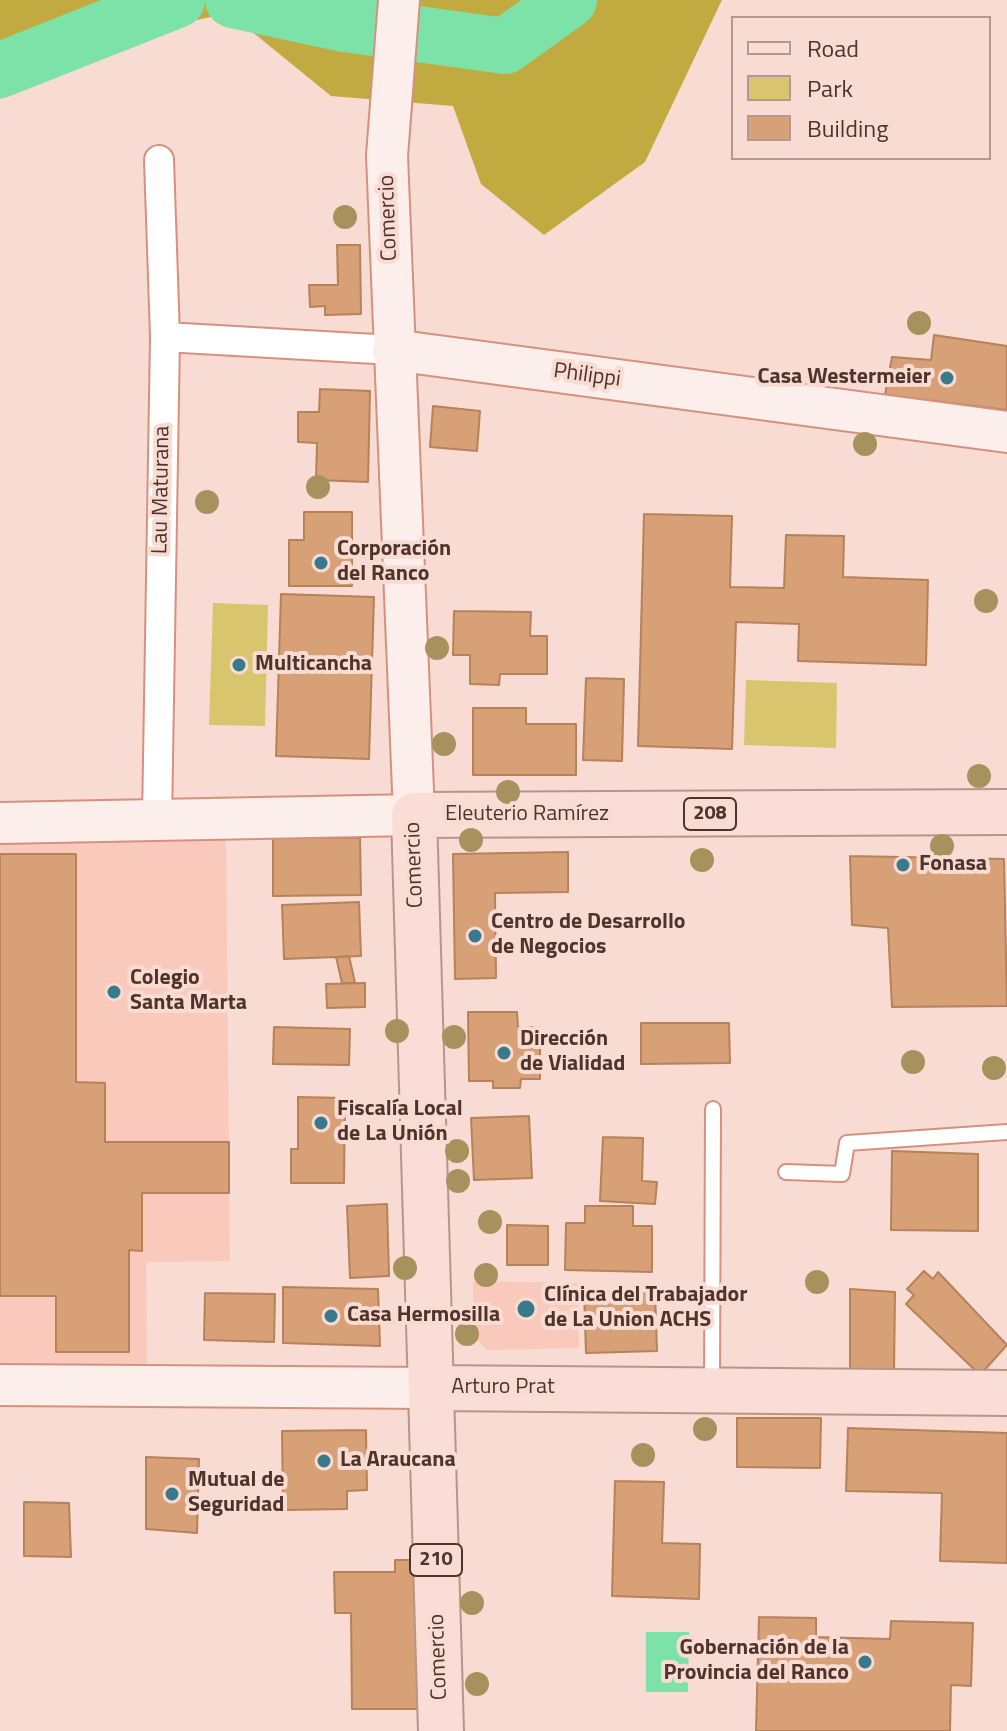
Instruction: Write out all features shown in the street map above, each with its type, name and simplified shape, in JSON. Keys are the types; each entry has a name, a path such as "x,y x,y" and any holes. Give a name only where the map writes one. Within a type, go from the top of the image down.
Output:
{"main road":[{"name":"Eleuterio Ramírez","path":"414,815 1007,812"},
{"name":"Comercio","path":"414,815 441,1731"},
{"name":"Arturo Prat","path":"432,1388 1007,1393"}],"street":[{"name":"Comercio","path":"399,0 387,156 414,815"},
{"name":"Lau Maturana","path":"157,820 165,337 159,160"},
{"name":"Philippi","path":"165,337 393,350 1007,432"},
{"name":"Eleuterio Ramírez","path":"0,823 414,815"},
{"name":"Arturo Prat","path":"0,1385 432,1388"}],"lane":[{"path":"712,1390 713,1109"},
{"path":"786,1172 842,1174 847,1143 1007,1132"}],"shaded area":[{"path":"0,0 722,0 645,162 544,235 481,184 453,106 331,96 229,13 109,39 0,99"},
{"name":"Colegio Santa Marta","path":"226,840 230,1261 146,1262 147,1375 0,1376 0,842"},
{"name":"Clínica del Trabajador de La Union ACHS","path":"473,1281 578,1283 579,1348 487,1350 474,1336"},
{"path":"646,1632 689,1632 688,1692 646,1692"}],"green space":[{"name":"Multicancha","path":"213,603 268,605 265,726 209,725"},
{"path":"746,680 837,683 836,748 744,745"}],"building":[{"path":"337,245 360,245 361,314 325,315 325,306 310,307 309,285 338,285"},
{"name":"Casa Westermeier","path":"934,335 1007,346 1007,410 885,395 892,357 931,360"},
{"path":"320,389 370,391 368,482 316,480 317,443 298,442 298,412 319,412"},
{"path":"433,406 480,411 477,451 430,447"},
{"name":"Corporación del Ranco","path":"304,512 352,512 352,586 289,586 289,540 304,540"},
{"path":"644,514 732,516 730,587 784,588 786,535 844,536 843,577 928,580 926,665 798,661 799,624 736,622 732,749 638,746"},
{"path":"281,594 374,597 369,759 276,756"},
{"path":"454,611 531,612 530,636 547,636 547,674 500,674 499,685 470,684 470,655 453,655"},
{"path":"586,678 624,679 622,761 583,760"},
{"path":"473,708 526,708 526,724 576,724 576,775 473,775"},
{"path":"273,838 360,838 361,895 273,896"},
{"name":"Centro de Desarrollo de Negocios","path":"568,852 568,892 495,893 496,978 455,979 453,854"},
{"path":"0,854 76,854 76,1082 105,1083 105,1142 229,1142 229,1193 142,1193 142,1251 129,1250 129,1352 56,1352 56,1296 0,1296"},
{"path":"850,856 1004,859 1007,1006 892,1007 888,928 852,925"},
{"path":"359,902 361,956 284,959 282,905"},
{"path":"349,956 355,983 342,983 336,957"},
{"path":"365,983 365,1007 327,1008 326,984"},
{"name":"Dirección de Vialidad","path":"468,1012 517,1012 518,1027 540,1027 540,1079 521,1079 520,1088 493,1088 493,1081 469,1081"},
{"path":"641,1023 729,1023 730,1063 641,1064"},
{"path":"274,1027 350,1029 349,1065 273,1064"},
{"name":"Fiscalía Local de La Unión","path":"298,1097 345,1098 344,1183 291,1183 291,1149 298,1149"},
{"path":"529,1116 532,1178 474,1180 471,1118"},
{"path":"603,1137 643,1138 642,1181 657,1182 655,1204 600,1201"},
{"path":"892,1151 978,1154 978,1231 891,1230"},
{"path":"387,1204 389,1276 350,1278 347,1206"},
{"path":"585,1206 633,1206 633,1226 652,1226 652,1272 565,1270 566,1223 585,1223"},
{"path":"507,1225 548,1226 548,1265 507,1265"},
{"path":"924,1271 933,1279 938,1272 1007,1345 980,1375 906,1304 914,1295 907,1289"},
{"name":"Casa Hermosilla","path":"283,1287 378,1289 380,1346 283,1343"},
{"path":"850,1289 895,1292 894,1374 850,1375"},
{"path":"655,1291 657,1351 586,1353 584,1292"},
{"path":"205,1293 275,1294 274,1342 204,1340"},
{"path":"737,1418 821,1418 820,1468 737,1467"},
{"path":"848,1428 1007,1433 1007,1563 940,1561 942,1493 846,1491"},
{"name":"La Araucana","path":"366,1430 367,1490 347,1491 347,1509 283,1510 282,1431"},
{"name":"Mutual de Seguridad","path":"146,1457 199,1459 197,1533 146,1529"},
{"path":"615,1481 664,1482 662,1543 700,1544 699,1599 612,1596"},
{"path":"24,1502 69,1503 71,1557 24,1556"},
{"path":"395,1560 417,1560 418,1709 352,1709 351,1613 335,1613 334,1572 395,1572"},
{"name":"Gobernación de la Provincia del Ranco","path":"759,1617 816,1618 816,1637 890,1639 891,1621 973,1623 971,1686 951,1685 950,1731 756,1731"}],"waterway":[{"path":"0,70 177,0"},
{"path":"233,0 345,24 505,46 569,0"}],"place":[{"name":"Casa Westermeier","path":"947,378"},
{"name":"Corporación del Ranco","path":"321,563"},
{"name":"Multicancha","path":"239,665"},
{"name":"Fonasa","path":"903,865"},
{"name":"Centro de Desarrollo de Negocios","path":"475,936"},
{"name":"Colegio Santa Marta","path":"114,992"},
{"name":"Dirección de Vialidad","path":"504,1053"},
{"name":"Fiscalía Local de La Unión","path":"321,1123"},
{"name":"Clínica del Trabajador de La Union ACHS","path":"526,1309"},
{"name":"Casa Hermosilla","path":"331,1316"},
{"name":"La Araucana","path":"324,1461"},
{"name":"Mutual de Seguridad","path":"172,1494"},
{"name":"Gobernación de la Provincia del Ranco","path":"865,1662"}]}
